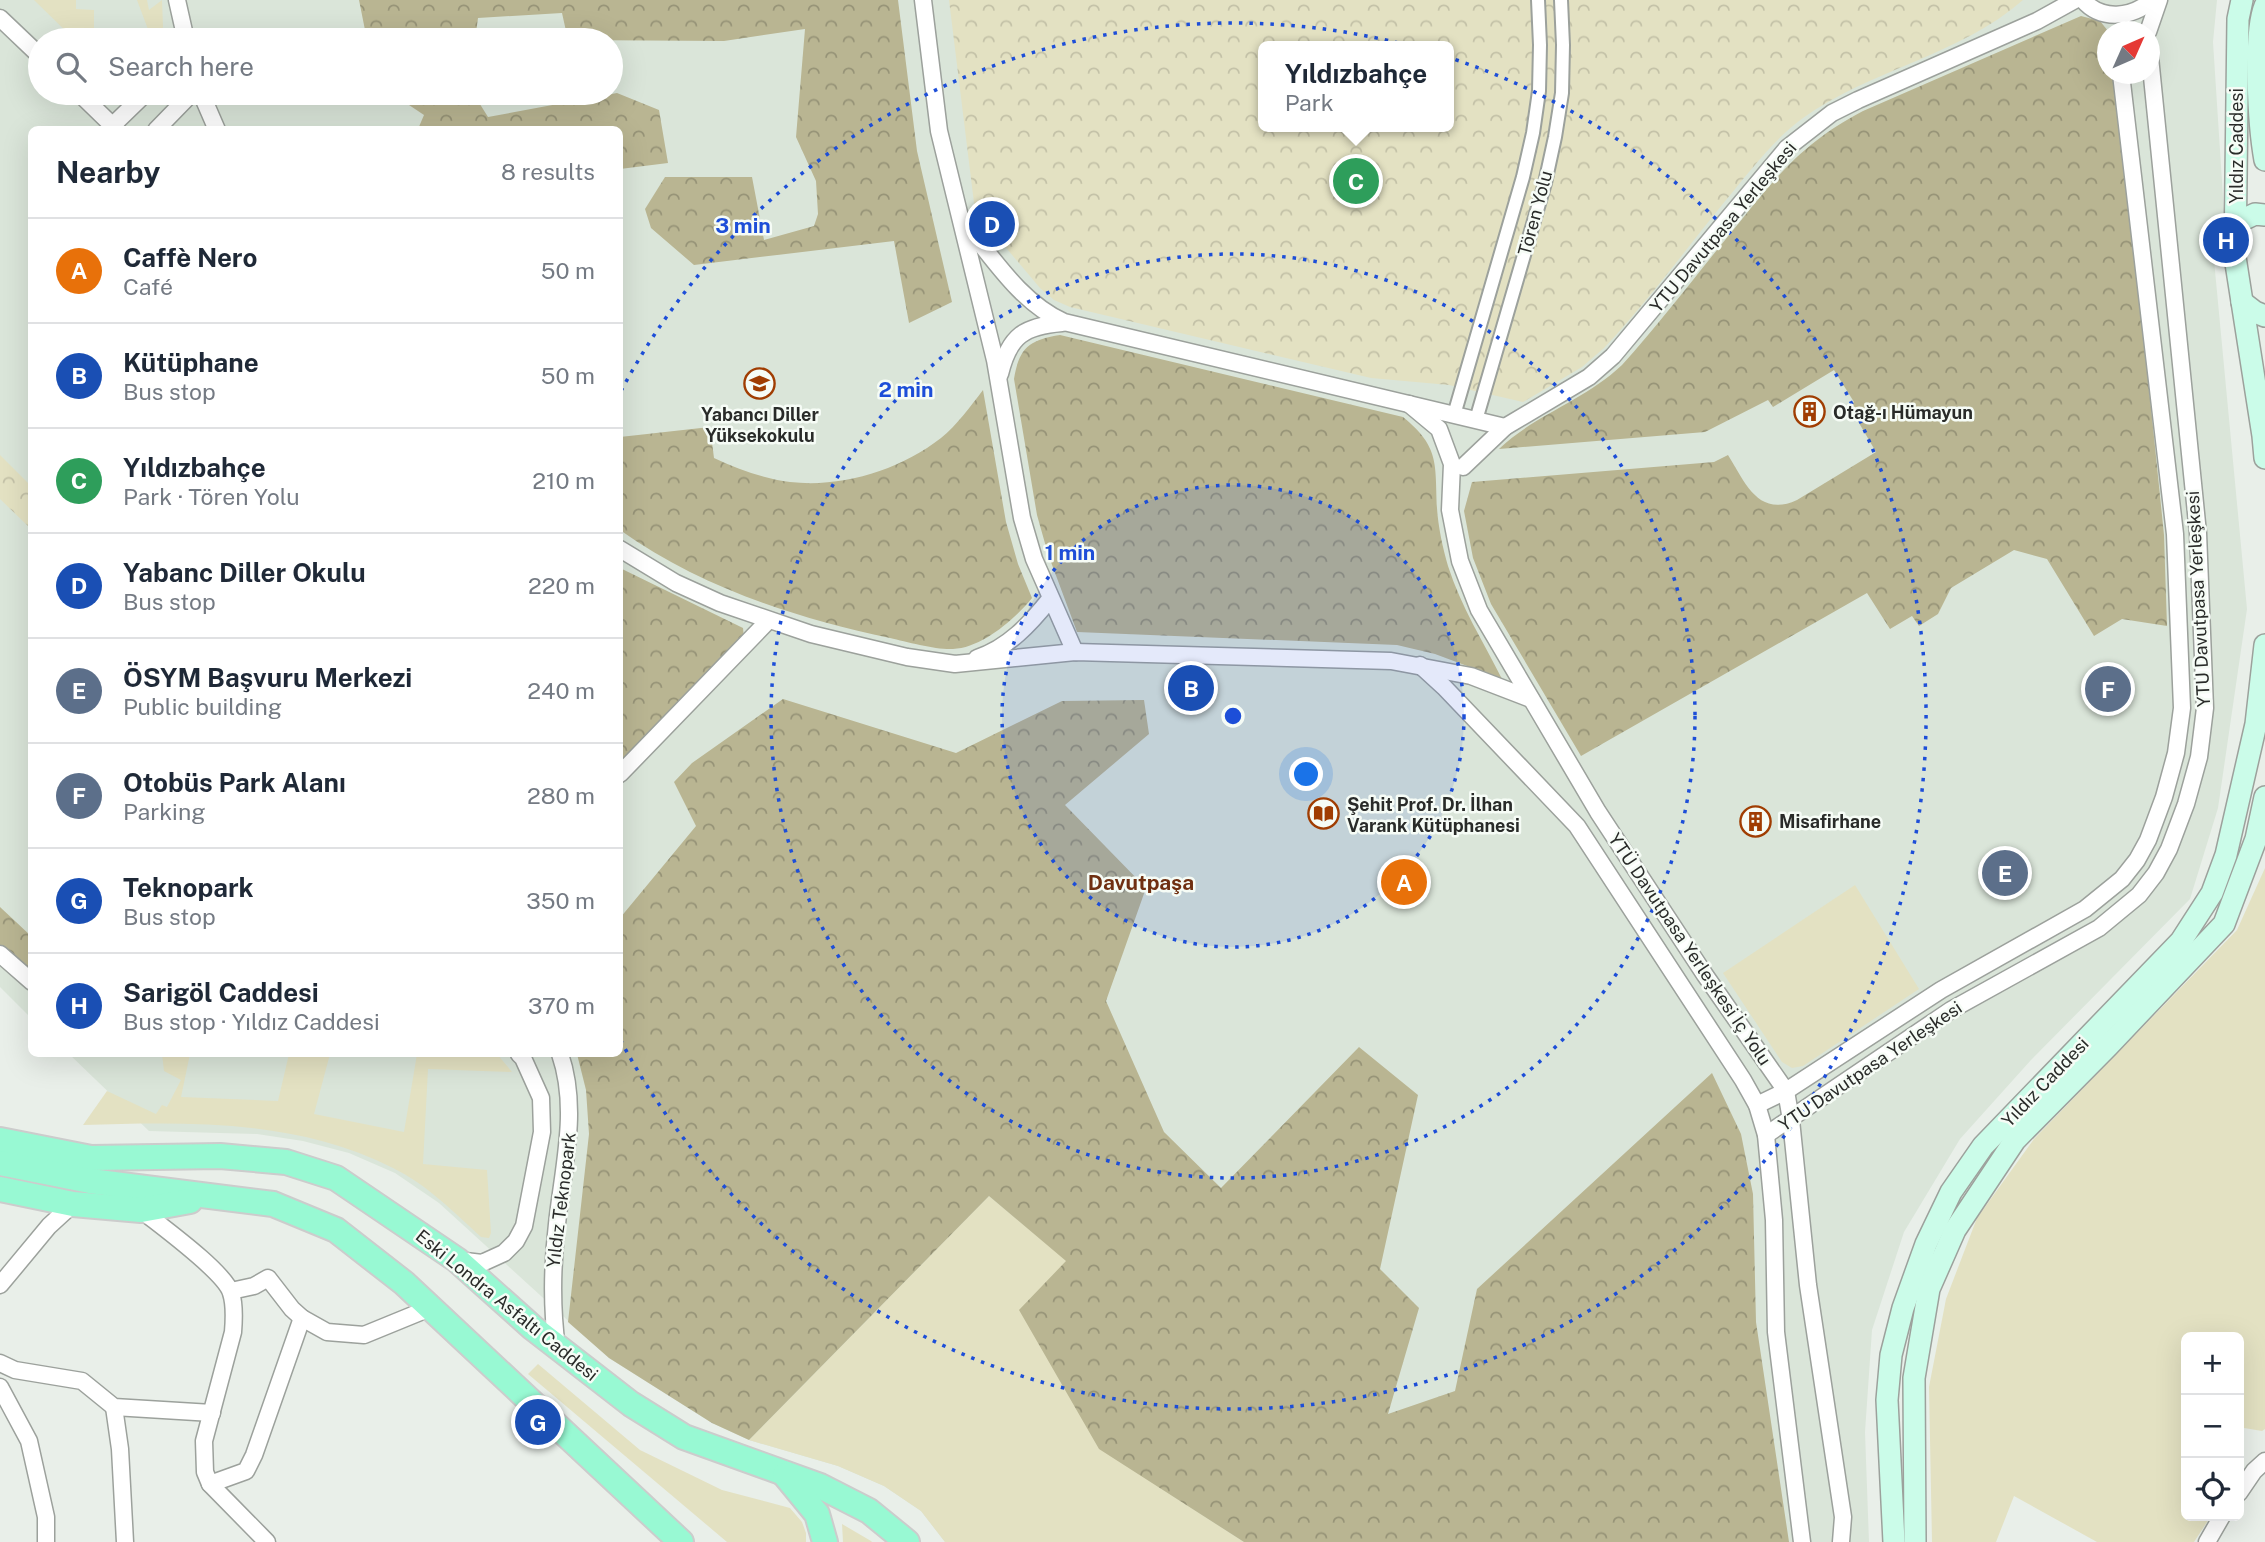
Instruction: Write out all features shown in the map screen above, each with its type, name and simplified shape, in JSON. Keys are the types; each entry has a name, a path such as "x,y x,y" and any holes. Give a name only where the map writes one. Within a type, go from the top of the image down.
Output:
{"main road":[{"name":"Yıldız Caddesi","path":"2242,0 2238,19 2235,257 2265,458"},
{"name":"Yıldız Caddesi","path":"2264,13 2259,73 2265,160"},
{"path":"2236,223 2255,214 2265,215"},
{"path":"2242,302 2265,316"},
{"name":"Yıldız Caddesi","path":"1894,1542 1887,1400 1891,1356 1903,1308 1926,1244 1951,1192 1983,1146 2181,941 2212,893 2225,855 2256,724 2265,645"},
{"name":"Yıldız Caddesi","path":"1915,1542 1914,1378 1929,1289 1955,1230 2015,1140 2224,924 2256,839 2265,797"},
{"path":"0,1125 52,1136 220,1156"},
{"name":"Eski Londra Asfaltı Caddesi","path":"0,1140 91,1158 220,1156 286,1162 335,1178 457,1261 557,1348 631,1404 684,1437 820,1486 869,1511 907,1542"},
{"path":"0,1163 90,1181 273,1204 336,1230 404,1283 681,1542"},
{"path":"0,1189 73,1204 141,1210 214,1196"},
{"path":"784,1473 817,1514 825,1542"}],"street":[{"path":"177,0 184,28"},
{"path":"923,0 939,131 999,382 1022,518 1034,559 1075,652"},
{"name":"Tören Yolu","path":"1454,415 1519,189 1532,133 1539,91 1538,0"},
{"name":"Tören Yolu","path":"1476,420 1545,183 1555,137 1562,93 1561,0"},
{"name":"YTU Davutpasa Yerleşkesi","path":"1463,467 1505,427 1575,386 1607,362 1768,168 1809,129 1858,100 2037,21 2075,0"},
{"path":"2082,0 2112,21"},
{"path":"2118,21 2152,0"},
{"path":"2152,21 2159,0"},
{"path":"0,18 28,45"},
{"name":"YTU Davutpasa Yerleşkesi","path":"1757,1105 1786,1091 1941,990 2085,909 2104,895 2122,879 2137,860 2148,840 2164,797 2176,753 2182,708 2175,534 2123,84"},
{"name":"YTU Davutpasa Yerleşkesi","path":"1766,1135 1951,1010 2099,928 2138,895 2156,873 2169,849 2186,804 2199,757 2204,708 2198,533 2153,84"},
{"path":"92,105 114,126"},
{"path":"116,126 135,105"},
{"path":"160,126 180,105"},
{"path":"206,105 215,126"},
{"path":"960,219 1026,297 1045,314 1064,322 1505,427"},
{"path":"999,382 1005,355 1017,337 1039,325 1064,322"},
{"name":"YTÜ Davutpasa Yerleşkesi İç Yolu","path":"1409,404 1439,429 1452,464 1450,510 1460,561 1479,610 1598,812 1704,975 1786,1091 1808,1285 1843,1517 1842,1542"},
{"path":"623,551 676,583 768,621 857,646 955,664 1075,652 1391,660 1471,676 1531,699"},
{"path":"955,664 982,656 1008,642 1031,622 1050,599"},
{"path":"623,771 768,621"},
{"name":"YTÜ Davutpasa Yerleşkesi İç Yolu","path":"1420,665 1577,826 1757,1105 1766,1135 1774,1220 1776,1332 1802,1542"},
{"path":"0,954 28,978"},
{"name":"Yıldız Teknopark","path":"457,1261 482,1263 504,1253 516,1241 524,1226 542,1132 541,1098 522,1057"},
{"name":"Yıldız Teknopark","path":"557,1348 552,1284 570,1118 561,1057"},
{"path":"0,1285 49,1226 73,1204"},
{"path":"141,1210 214,1271 231,1291 233,1332 206,1429 203,1449 205,1472 210,1484 267,1542"},
{"path":"231,1291 254,1286 268,1278 292,1309 327,1332 364,1335 430,1308"},
{"path":"210,1484 241,1474 250,1463 302,1318"},
{"path":"0,1363 15,1370 82,1381 114,1407 212,1413"},
{"path":"0,1387 29,1441 47,1517 46,1542"},
{"path":"114,1407 120,1449 125,1542"},
{"path":"2244,1486 2265,1461"},
{"path":"2207,1542 2219,1521"}],"shaded area":[{"path":"0,0 2217,0 2213,42 2225,228 2212,239 2247,609 2218,808 2190,899 2031,1060 1960,1139 1904,1232 1872,1330 1865,1432 1869,1542 945,1542 921,1511 884,1486 838,1466 749,1440 712,1423 609,1358 439,1203 395,1173 349,1153 303,1141 257,1134 149,1131 72,1057 623,1057 623,126 28,126 28,1015 0,987"}],"green space":[{"path":"34,0 76,0 76,9 94,10 94,28 63,28"},
{"path":"137,0 147,0 149,10 162,0 163,28 148,28"},
{"path":"359,0 898,0 917,151 952,302 909,323 894,241 694,265 651,228 645,209 665,177 752,177 764,240 814,226 818,214 816,181 796,137 805,29 724,41 623,40 623,28 565,28 562,13 478,18 477,28 365,28"},
{"path":"949,0 2023,0 1971,35 1857,87 1803,118 1753,167 1604,348 1582,367 1523,402 1449,385 1371,378 1070,307 1054,300 1040,288 975,211"},
{"path":"2081,16 2100,21 2097,21 2097,84 2118,84 2164,535 2167,626 2122,619 2094,636 2047,559 2014,550 1951,588 1938,614 1919,626 1912,616 1890,629 1867,593 1581,756 1491,604 1473,558 1464,511 1472,482 1714,462 1728,455 1754,494 1772,504 1784,504 1797,500 1876,452 1849,406 1854,402 1834,370 1773,407 1768,400 1705,432 1499,449 1528,427 1592,389 1622,365 1791,162 1823,136 1863,111"},
{"path":"623,95 659,110 668,163 623,169 623,126 419,126 424,115 409,105 480,105 488,117 552,105 623,105"},
{"path":"1060,335 1403,417 1424,438 1433,457 1440,530 1448,566 1466,610 1502,679 1435,654 1397,645 1077,632 1048,554 1037,515 1014,379 1019,360 1027,347 1040,340"},
{"path":"983,390 1006,522 1018,564 1032,598 1017,615 975,644 953,649 931,647 854,630 784,610 749,598 683,568 623,532 623,437 710,427 714,458 771,479 830,482 889,468 941,438"},
{"path":"0,455 28,483 28,526 0,499"},
{"path":"623,569 743,628 744,638 623,761"},
{"path":"783,699 956,753 1062,701 1144,700 1149,734 1065,805 1146,888 1106,1001 1164,1132 1221,1188 1359,1047 1418,1095 1380,1269 1419,1308 1388,1414 1455,1391 1477,1289 1712,1073 1741,1134 1753,1194 1756,1322 1789,1542 1244,1542 1099,1449 1019,1310 1066,1261 989,1196 749,1440 712,1423 609,1358 568,1322 589,1134 586,1090 578,1057 623,1057 623,914 696,826 674,782 692,763"},
{"path":"2265,868 2265,1429 2262,1431 2244,1428 2244,1332 2181,1332 2181,1521 2208,1521 2194,1542 2097,1542 2014,1496 1996,1542 1932,1542 1929,1387 1946,1299 1977,1218 2034,1139 2237,930"},
{"path":"1855,885 1919,989 1803,1066 1792,1068 1782,1062 1723,973"},
{"path":"0,907 28,933 28,970 0,947"},
{"path":"162,1057 189,1057 181,1097 278,1101 288,1057 329,1057 314,1114 404,1132 416,1057 500,1057 512,1072 428,1069 423,1164 487,1170 491,1233 489,1238 481,1237 439,1199 393,1168 319,1140 280,1132 202,1124 83,1125 107,1091 156,1114 162,1105 167,1107 181,1080 164,1071"},
{"path":"989,1196 1067,1261 1099,1448 1244,1542 945,1542 921,1511 884,1486 838,1466 749,1440"},
{"path":"538,1364 640,1450 722,1490 790,1508 802,1522 806,1542 727,1542 528,1374"},
{"path":"842,1524 871,1541 872,1542 843,1542"}],"place":[{"name":"Yıldızbahçe","path":"1356,181"},
{"name":"Yabanc Diller Okulu","path":"992,224"},
{"name":"Sarigöl Caddesi","path":"2226,240"},
{"name":"Yabancı Diller Yüksekokulu","path":"760,383"},
{"name":"Otağ-ı Hümayun","path":"1810,412"},
{"name":"Kütüphane","path":"1191,688"},
{"name":"Otobüs Park Alanı","path":"2108,689"},
{"name":"Şehit Prof. Dr. İlhan Varank Kütüphanesi","path":"1324,814"},
{"name":"Misafirhane","path":"1756,821"},
{"name":"ÖSYM Başvuru Merkezi","path":"2005,873"},
{"name":"Caffè Nero","path":"1404,882"},
{"name":"Teknopark","path":"538,1422"}],"district":[{"name":"Davutpaşa","path":"1141,882"}]}
